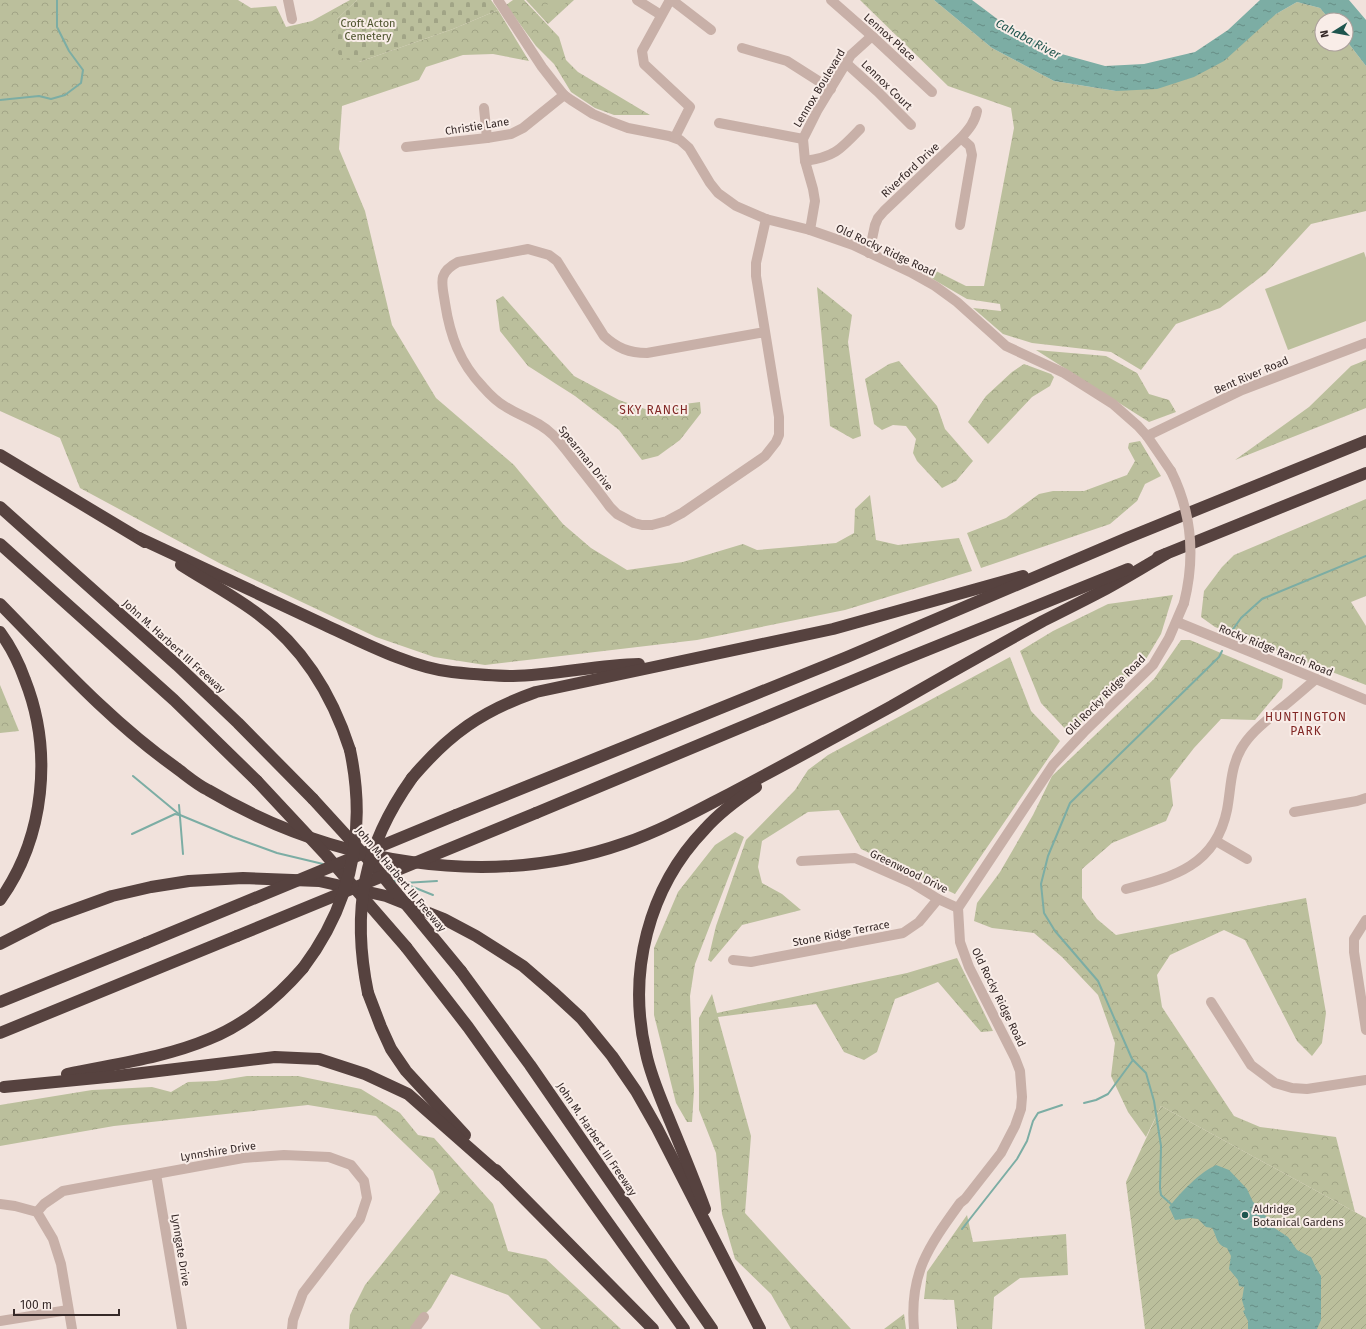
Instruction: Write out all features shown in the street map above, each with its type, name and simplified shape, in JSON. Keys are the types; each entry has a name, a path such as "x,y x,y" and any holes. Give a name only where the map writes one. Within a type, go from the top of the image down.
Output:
{"highway":[{"path":"0,1002 832,663 1127,538 1366,441"},
{"path":"0,455 139,538 258,614 289,641 308,664 325,689 337,714 350,750 358,804 355,848 351,870 345,891 330,925 314,954 278,994 262,1008 245,1020 209,1039 180,1050 2,1088"},
{"path":"0,1033 536,813 1034,606 1366,473"},
{"name":"John M. Harbert III Freeway","path":"0,507 177,665 238,723 313,799 376,868 461,971 530,1065 712,1329"},
{"path":"139,538 381,650 417,664 450,672 514,676 620,664 670,662"},
{"path":"0,544 174,700 257,781 326,854 406,947 468,1027 684,1329"},
{"path":"0,604 83,689 149,749 205,789 253,815 334,846 391,859 446,866 494,867 529,864 576,857 624,843 677,822 804,755 1166,554"},
{"path":"653,1329 500,1175 406,1071 391,1049 368,993 362,960 360,928 362,899 367,870 375,843 385,820 399,796 412,778 430,756 445,742 487,713 514,700 536,692 670,662 833,629 1078,559"},
{"path":"0,632 16,656 31,696 37,718 42,756 40,795 34,824 18,871 0,900"},
{"path":"730,1270 657,1088 646,1054 638,996 642,952 648,927 663,888 693,842 721,813 804,755"},
{"path":"0,944 51,918 112,896 151,887 189,881 243,878 319,881 386,896 444,919 476,936 523,966 580,1018 612,1056 643,1103 760,1329"},
{"path":"2,1088 275,1057 319,1059 365,1074 408,1094 500,1175"}],"street":[{"path":"288,0 292,19"},
{"name":"Old Rocky Ridge Road","path":"498,0 542,67 564,95 593,114 612,122 628,128 675,138 685,143 714,188 725,199 744,210 766,219 810,230 853,245 910,272 935,286 957,302 1006,346 1052,366 1084,384 1125,414 1148,436 1171,471 1183,500 1189,530 1191,554 1189,576 1184,603 1169,638 1153,665 1084,732 1053,765 958,908 960,942 967,961 1010,1047 1020,1071 1022,1097 1021,1109 1015,1126 1001,1153 965,1199 960,1203 934,1239 920,1267 915,1287 913,1315 914,1329"},
{"path":"637,0 662,15"},
{"path":"675,138 690,107 644,64 642,51 671,0 712,30"},
{"name":"Lennox Place","path":"831,0 932,92"},
{"name":"Lennox Boulevard","path":"810,230 815,201 805,160 803,139 851,55 872,36"},
{"path":"742,48 787,61 831,89"},
{"name":"Lennox Court","path":"846,63 911,125"},
{"name":"Christie Lane","path":"406,147 504,136 517,131 547,110 564,95"},
{"path":"484,108 487,138"},
{"name":"Riverford Drive","path":"869,253 878,218 961,138 971,127 978,111"},
{"path":"719,123 803,139"},
{"path":"805,160 820,159 833,153 849,141 860,129"},
{"path":"960,225 972,154 970,146 961,138"},
{"name":"Spearman Drive","path":"765,332 647,353 636,353 626,350 611,342 604,336 557,262 549,255 528,249 458,262 449,267 443,274 442,280 450,331 458,352 472,374 500,404 532,420 549,431 617,514 642,525 660,523 682,513 765,456 776,442 779,435 780,427 765,332 758,289 756,262 766,219"},
{"name":"Bent River Road","path":"1148,436 1242,390 1366,343"},
{"name":"Rocky Ridge Ranch Road","path":"1176,622 1366,700"},
{"path":"1126,889 1144,885 1185,870 1197,862 1216,841 1222,828 1227,810 1230,778 1241,748 1253,732 1316,679"},
{"path":"1294,812 1363,801"},
{"path":"1216,841 1247,859"},
{"name":"Greenwood Drive","path":"801,861 854,858 912,883 938,899 958,908"},
{"name":"Stone Ridge Terrace","path":"733,960 751,962 903,934 919,922 938,899"},
{"path":"1366,920 1354,938 1354,952 1366,1030"},
{"path":"1211,1002 1251,1064 1275,1083 1292,1088 1307,1089 1366,1080"},
{"name":"Lynnshire Drive","path":"38,1212 44,1204 63,1191 243,1158 284,1155 329,1157 351,1165 364,1181 368,1198 360,1219 303,1293 293,1320 292,1329"},
{"name":"Lynngate Drive","path":"156,1174 182,1329"},
{"path":"0,1204 38,1212 53,1239 61,1264 72,1329"},
{"path":"0,1321 68,1310"},
{"path":"415,1329 424,1317"}],"green space":[{"path":"0,0 238,0 251,8 276,6 286,27 312,21 350,0 357,0 337,19 359,62 453,29 498,10 529,61 493,54 463,55 426,67 419,80 342,106 339,149 365,211 392,325 436,398 514,465 563,524 591,548 627,570 683,562 743,544 757,550 836,543 854,533 855,509 870,495 876,540 898,545 959,538 972,571 845,610 697,640 485,665 434,657 376,637 221,564 80,488 60,438 0,411"},
{"name":"Croft Acton Cemetery","path":"357,0 491,0 498,10 453,29 359,62 341,58 334,47 337,19"},
{"path":"513,0 524,0 559,37 566,60 578,72 650,115 614,115 595,108 571,92 554,64 536,46 506,5"},
{"path":"526,0 574,0 548,24"},
{"path":"552,0 569,0 552,16 544,8"},
{"path":"860,0 934,0 992,48 1054,81 1116,91 1276,14 1297,2 1320,8 1323,12 1314,12 1314,52 1354,52 1354,50 1366,66 1366,211 1311,224 1266,273 1220,308 1176,324 1141,370 1111,352 1032,343 1003,334 973,308 1001,311 1000,304 967,299 912,267 914,260 966,286 984,286 1014,128 1011,108 948,86"},
{"path":"1364,252 1366,258 1366,321 1288,350 1265,289"},
{"path":"817,287 852,315 848,342 861,436 853,439 830,426"},
{"path":"503,296 574,376 619,400 645,409 700,402 701,413 680,440 658,456 642,460 619,430 575,396 528,366 500,331 496,300"},
{"path":"1036,350 1106,356 1137,373 1149,394 1169,400 1176,412 1149,422"},
{"path":"1366,360 1366,408 1235,460 1309,407 1351,366"},
{"path":"899,361 937,406 945,429 973,461 956,481 942,488 917,461 913,453 916,439 906,426 893,425 882,430 874,424 865,379 889,364"},
{"path":"1024,364 1051,374 1054,377 1050,386 1032,397 988,444 968,422 986,396 1012,372"},
{"path":"1140,441 1161,476 1145,484 1137,501 1110,524 981,568 967,533 1006,518 1039,494 1053,491 1084,491 1127,475 1135,461 1128,448 1129,443"},
{"path":"1366,499 1366,596 1351,602 1366,626 1366,685 1215,627 1201,617 1204,591 1222,567 1234,555"},
{"path":"1173,595 1161,634 1146,659 1070,734 1041,703 1020,651 1053,631 1108,604"},
{"path":"1181,640 1190,640 1283,679 1282,688 1255,720 1221,719 1194,748 1170,779 1173,805 1166,821 1112,843 1082,869 1082,898 1097,919 1116,935 1306,898 1326,1013 1322,1043 1312,1056 1297,1041 1245,940 1224,930 1170,955 1157,975 1162,1007 1234,1116 1260,1127 1336,1137 1355,1212 1161,1106 1146,1137 1128,1112 1111,1076 1115,1043 1098,995 1062,957 1034,933 992,928 974,921 977,903 1000,872 1033,815 1052,776 1154,679"},
{"path":"1010,657 1031,711 1060,741 955,894 861,849 839,810 808,812 762,841 758,867 762,883 782,894 801,910 742,925 711,962 708,960 716,926 746,840 795,790 808,770 828,755"},
{"path":"0,685 19,731 0,733"},
{"path":"735,832 744,837 695,964 690,996 694,1090 692,1122 687,1122 676,1103 654,1015 654,948 678,892 715,845"},
{"path":"957,958 993,1031 981,1032 938,982 895,999 877,1052 864,1060 844,1052 816,1004 718,1017 751,1136 745,1213 851,1329 791,1329 771,1294 735,1259 722,1214 716,1153 699,1110 699,1018 712,994 717,1013 907,973"},
{"path":"247,1076 298,1076 361,1089 400,1113 418,1135 434,1138 493,1204 508,1251 546,1259 621,1329 541,1329 508,1295 451,1274 431,1308 410,1329 349,1329 350,1315 365,1285 440,1192 433,1171 376,1116 308,1105 114,1126 0,1146 0,1105 92,1090 152,1087 171,1092 188,1082 216,1081"},
{"name":"Aldridge Botanical Gardens","path":"1161,1106 1366,1218 1366,1329 1145,1329 1126,1182"},
{"path":"967,1215 973,1242 1066,1234 1068,1275 1020,1278 994,1297 992,1329 957,1329 954,1300 924,1299 927,1272"},
{"path":"904,1314 906,1329 884,1329"}],"water":[{"name":"Cahaba River","path":"934,0 972,0 1000,21 1058,53 1105,66 1144,64 1195,52 1228,30 1260,0 1349,0 1366,20 1366,66 1354,50 1354,12 1323,12 1320,8 1297,2 1276,14 1224,61 1194,77 1157,89 1116,91 1054,81 992,48"},
{"path":"1216,1165 1229,1170 1247,1189 1253,1202 1259,1206 1273,1227 1288,1237 1297,1250 1311,1257 1321,1276 1321,1320 1317,1329 1248,1329 1248,1321 1243,1311 1245,1310 1242,1300 1244,1287 1239,1286 1238,1280 1229,1269 1231,1256 1227,1248 1221,1245 1212,1228 1206,1227 1198,1219 1190,1218 1175,1220 1169,1207 1191,1183"}],"waterway":[{"path":"0,100 39,96 51,99 65,95 81,83 83,70 69,51 57,27 57,0"},
{"path":"1231,632 1241,618 1262,599 1366,556"},
{"path":"1171,1204 1161,1195 1161,1146 1154,1101 1146,1073 1132,1059 1098,981 1055,931 1044,913 1041,884 1048,856 1070,803 1219,657 1222,651"},
{"path":"133,776 180,815 277,853 323,864"},
{"path":"179,805 183,854"},
{"path":"132,834 175,814 179,815"},
{"path":"394,881 433,895"},
{"path":"404,883 437,881"},
{"path":"1084,1103 1096,1100 1108,1094 1133,1060"},
{"path":"962,1229 1017,1159 1027,1141 1033,1121 1038,1113 1062,1105"}],"place":[{"name":"Aldridge Botanical Gardens","path":"1245,1215"}],"district":[{"name":"SKY RANCH","path":"654,410"},
{"name":"HUNTINGTON PARK","path":"1306,724"}]}
